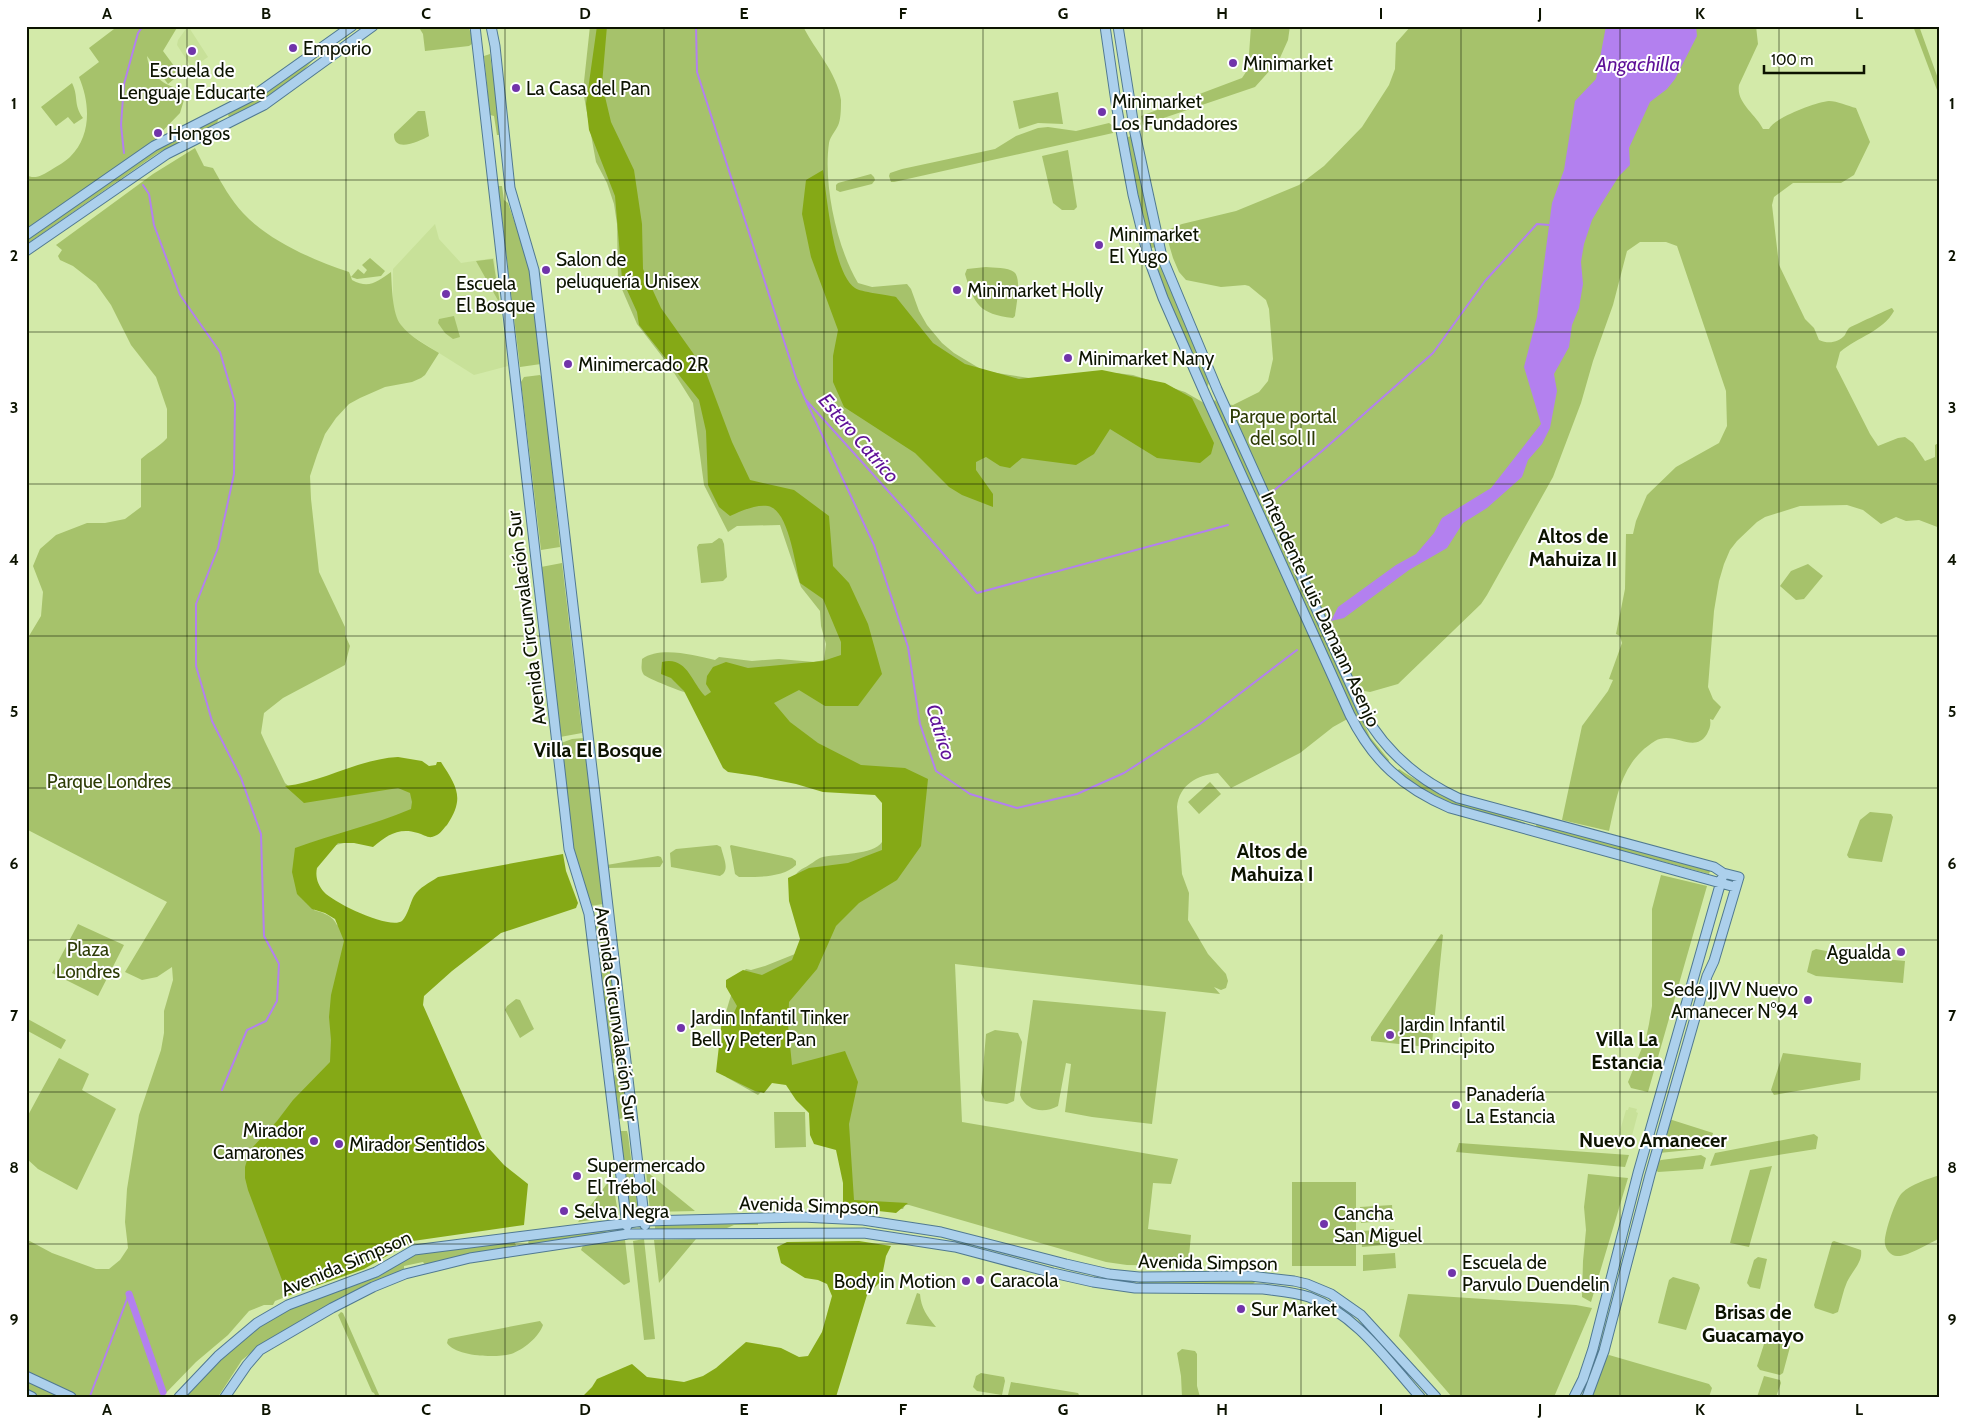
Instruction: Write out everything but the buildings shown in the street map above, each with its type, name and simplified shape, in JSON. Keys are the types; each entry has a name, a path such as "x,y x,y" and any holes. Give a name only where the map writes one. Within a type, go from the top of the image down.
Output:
{"main road":[{"path":"26,235 154,146 256,94 352,26"},
{"path":"26,251 167,154 264,105 373,26"},
{"name":"Avenida Circunvalación Sur","path":"475,26 569,849 589,914 628,1234"},
{"name":"Avenida Circunvalación Sur","path":"491,26 495,46 510,188 534,270 646,1233"},
{"name":"Intendente Luis Damann Asenjo","path":"1106,26 1119,118 1149,260 1163,298 1205,394 1350,715 1369,746 1393,774 1415,790 1450,808 1735,888 1739,877 1724,873 1705,864 1458,798 1426,781 1402,762 1382,740 1362,710 1223,402 1161,253 1135,130 1118,26"},
{"path":"1574,1397 1583,1379 1593,1349 1638,1173 1724,873"},
{"path":"1587,1397 1604,1351 1650,1175 1707,976 1714,961 1735,888"},
{"path":"799,1232 802,1228 802,1217"},
{"name":"Avenida Simpson","path":"179,1397 218,1356 256,1323 288,1305 376,1272 409,1252 425,1247 627,1222 802,1217 863,1220 942,1232 1066,1264 1132,1276 1250,1276 1307,1284 1331,1294 1361,1315 1436,1397"},
{"name":"Avenida Simpson","path":"225,1397 243,1370 260,1350 332,1308 405,1274 470,1258 628,1234 799,1232 864,1233 940,1244 1107,1285 1135,1288 1255,1289 1281,1291 1308,1297 1343,1316 1364,1333 1420,1397"},
{"path":"1132,1276 1136,1280 1135,1288"},
{"path":"1255,1289 1259,1282 1294,1285 1307,1284"},
{"path":"26,1376 71,1397"},
{"path":"26,1394 32,1397"}],"shaded area":[{"name":"Escuela de Lenguaje Educarte","path":"188,26 208,57 192,68 177,45 178,40"},
{"name":"Escuela El Bosque","path":"435,224 439,239 461,263 494,258 508,366 474,375 393,324 393,269"},
{"path":"1629,1107 1637,1109 1636,1112 1638,1113 1630,1143 1620,1141 1622,1135 1619,1134 1626,1110"}],"green space":[{"path":"118,26 178,26 163,51 180,74 168,84 147,56 153,73 161,81 177,88 184,100 180,113 150,144 26,234 26,175 36,177 45,174 68,159 77,148 82,139 87,119 85,97 79,77 99,62 89,48"},
{"path":"418,26 468,26 473,38 472,44 469,46 425,51 423,34"},
{"name":"Parque portal del sol II","path":"590,26 803,26 839,90 841,115 829,143 828,177 833,215 838,234 850,269 858,283 872,287 907,284 927,325 942,343 954,353 984,371 1029,378 1059,378 1116,373 1133,375 1185,392 1204,403 1212,403 1215,400 1218,403 1233,405 1259,392 1268,381 1273,359 1269,309 1266,300 1249,286 1245,285 1221,287 1186,280 1179,272 1173,258 1165,231 1182,224 1236,211 1299,185 1324,166 1362,127 1389,85 1395,69 1396,43 1411,26 1756,26 1758,44 1739,85 1739,91 1743,103 1763,129 1769,129 1779,120 1796,111 1815,104 1832,101 1856,108 1870,142 1854,175 1841,183 1793,183 1774,197 1772,205 1779,265 1805,319 1814,328 1819,340 1826,342 1836,341 1845,335 1848,329 1892,308 1894,311 1877,329 1840,352 1836,367 1878,446 1905,437 1913,443 1925,461 1935,457 1935,445 1940,442 1940,528 1919,520 1906,521 1896,517 1881,524 1863,510 1847,505 1800,506 1765,517 1757,522 1730,550 1719,581 1714,611 1708,687 1713,699 1721,707 1713,720 1710,719 1707,734 1702,740 1690,743 1662,738 1644,749 1628,769 1622,781 1609,831 1562,820 1582,726 1608,691 1613,680 1609,679 1622,643 1620,636 1616,634 1625,589 1626,534 1633,534 1636,521 1647,495 1676,467 1719,443 1727,426 1726,391 1677,246 1666,242 1640,242 1627,251 1613,305 1593,361 1581,403 1553,477 1487,595 1481,604 1398,684 1370,692 1364,691 1355,704 1370,737 1389,760 1388,762 1351,717 1333,727 1300,753 1231,788 1218,773 1203,776 1190,782 1181,793 1177,807 1182,874 1189,893 1188,920 1208,954 1226,974 1228,981 1226,988 1221,990 1214,987 1220,994 955,964 962,1122 1178,1159 1171,1184 1153,1183 1148,1229 1191,1235 1188,1266 1127,1265 1106,1262 909,1205 905,1205 903,1209 900,1209 852,1202 847,1124 782,1070 758,1095 726,1077 722,1051 722,1034 732,992 746,969 751,970 765,966 795,954 801,943 793,880 796,874 801,869 821,858 863,852 878,846 884,838 884,806 880,797 687,693 647,677 642,671 642,659 649,655 667,652 715,660 719,657 752,661 779,659 814,662 824,660 826,644 821,626 820,611 801,587 780,525 737,526 728,532 704,485 693,403 671,368 637,324 618,280 617,224 614,204 607,183 596,162 583,91"},
{"path":"597,26 607,26 602,84 611,122 634,170 642,224 643,269 661,308 705,370 732,442 750,480 794,490 829,516 833,566 849,583 868,624 882,674 858,706 825,706 799,690 774,703 790,722 818,743 861,765 905,768 928,779 921,846 897,880 859,903 836,926 817,969 789,1002 788,1025 792,1065 845,1051 858,1082 849,1124 854,1200 908,1203 896,1213 843,1207 843,1183 836,1150 814,1144 810,1135 809,1113 796,1100 786,1085 772,1083 764,1093 755,1091 716,1072 722,1019 733,1015 737,1006 726,987 726,980 743,970 762,975 792,960 800,939 789,901 788,878 809,868 848,863 882,850 882,803 875,795 823,792 796,784 728,772 723,768 684,691 671,678 661,674 662,662 670,661 683,666 705,696 711,692 706,684 707,676 713,667 726,662 748,668 823,661 841,655 841,642 823,599 800,583 786,527 775,510 768,506 759,506 730,516 719,507 708,485 706,431 699,400 639,325 637,312 622,279 615,196 589,130 586,104"},
{"path":"1251,26 1290,26 1288,40 1279,60 1255,87 1143,125 1141,116 1242,78 1248,69"},
{"path":"1913,26 1919,26 1940,84 1940,98"},
{"path":"490,54 492,69 495,74 500,135 497,135 494,116 490,115 484,56"},
{"path":"316,55 299,75 261,101 233,117 229,117 230,112"},
{"path":"72,83 78,109 83,118 74,124 68,117 56,126 41,107"},
{"path":"1058,92 1063,124 1038,123 1019,129 1013,101"},
{"path":"418,111 425,111 429,136 408,144 402,145 398,143 395,140 394,134"},
{"path":"215,119 218,120 217,124 158,153 30,242 26,240 165,143"},
{"path":"1109,123 1112,125 1113,133 894,182 891,182 889,176 890,173 902,169 995,149 1016,136 1038,128 1048,127 1076,131"},
{"path":"1131,136 1155,247 1152,248 1150,247 1136,193 1127,140"},
{"name":"Parque Londres","path":"195,148 204,166 213,168 223,186 243,213 278,241 321,262 349,272 352,280 358,283 373,283 391,272 393,300 398,320 418,341 439,353 421,378 412,382 385,387 349,404 325,434 310,476 319,572 345,627 345,635 350,646 345,665 283,698 264,713 261,733 285,783 294,791 387,776 437,801 344,843 328,847 312,858 314,910 331,917 337,925 376,941 346,1023 288,1296 275,1301 273,1305 264,1305 249,1311 228,1335 196,1362 162,1397 26,1397 26,1239 52,1253 96,1269 109,1269 120,1260 128,1248 125,1222 127,1189 139,1115 161,1050 164,1033 164,1011 173,980 172,967 157,977 142,980 125,972 167,902 26,829 26,641 41,616 43,592 33,566 40,549 56,535 87,523 105,523 125,519 141,507 141,459 167,438 167,409 156,377 131,345 111,305 96,284 73,266 60,260 58,256 62,250 56,245 153,174"},
{"path":"1068,150 1077,207 1074,210 1062,210 1053,203 1042,156"},
{"path":"823,170 836,251 847,280 855,288 896,297 933,343 965,364 1019,379 1102,370 1165,383 1192,398 1214,443 1211,454 1200,463 1157,458 1110,429 1094,454 1076,465 1022,458 1010,468 1000,466 986,457 976,462 976,470 993,494 993,507 962,495 949,487 915,453 844,407 833,382 833,356 838,330 811,257 802,214 806,180"},
{"path":"871,174 875,180 872,184 840,192 836,190 838,183"},
{"path":"498,186 502,186 504,200 508,203 531,270 541,364 520,367"},
{"path":"370,258 385,271 381,276 357,279 351,277 358,269 364,274 367,270 362,265"},
{"path":"493,259 500,304 476,261"},
{"path":"1156,262 1161,263 1209,383 1207,387 1178,324 1155,265"},
{"path":"986,267 1008,269 1016,275 1018,293 1015,316 1013,318 992,314 975,300 965,274 967,269"},
{"path":"454,316 460,337 453,339 445,333 438,323 439,319"},
{"path":"540,375 543,379 560,547 541,550 521,382 524,377"},
{"path":"719,538 722,539 724,544 727,577 723,581 701,583 697,547 699,544 712,543"},
{"path":"562,563 582,733 560,737 541,567"},
{"path":"1808,564 1823,576 1804,599 1796,600 1780,586 1791,571"},
{"path":"584,738 604,904 589,906 573,849 561,743 572,739"},
{"path":"398,757 422,761 429,766 441,762 457,793 453,816 441,832 432,837 405,831 388,836 373,847 354,843 338,843 316,871 320,887 330,897 362,914 386,922 396,923 404,918 416,893 438,877 563,854 566,871 578,903 576,908 501,933 452,971 424,996 423,1005 484,1143 504,1165 528,1184 524,1225 413,1241 364,1269 288,1296 248,1190 245,1167 250,1150 277,1121 293,1100 330,1062 329,1017 331,995 344,941 335,919 325,913 312,909 297,894 292,872 295,848 397,815 411,809 412,802 410,793 398,788 304,803 285,786 313,780 369,762"},
{"path":"1399,769 1444,793 1525,823 1524,825 1445,803 1439,797 1417,786 1397,771"},
{"path":"1210,782 1221,794 1199,814 1188,802"},
{"path":"1870,812 1891,814 1893,817 1882,862 1849,858 1847,855 1860,820"},
{"path":"1537,823 1710,871 1709,874 1538,828 1536,826"},
{"path":"717,845 721,847 726,867 720,876 671,867 670,853 676,849"},
{"path":"731,845 792,858 796,861 796,865 777,875 739,877 735,874"},
{"path":"661,857 663,862 660,867 607,868 607,865"},
{"path":"1661,875 1707,886 1648,1092 1631,1088 1628,1082 1646,1038 1652,1006 1652,909"},
{"path":"602,922 606,925 621,1061 619,1064 612,1063 596,925"},
{"name":"Plaza Londres","path":"78,924 124,945 98,996 52,973"},
{"path":"1441,934 1443,935 1432,1043 1427,1047 1371,1041 1371,1037"},
{"path":"1816,949 1852,956 1905,961 1903,983 1816,976 1807,972 1812,951"},
{"path":"516,999 520,1000 534,1029 520,1038 505,1010"},
{"path":"1033,1000 1166,1012 1152,1124 1065,1112 1071,1064 1066,1063 1058,1106 1047,1110 1036,1110 1026,1105 1020,1095"},
{"path":"26,1018 66,1040 61,1049 26,1030"},
{"path":"995,1030 1018,1033 1022,1042 1014,1101 1007,1104 985,1101 981,1093 986,1034"},
{"path":"1783,1053 1861,1063 1860,1080 1774,1095 1771,1090"},
{"path":"59,1058 89,1074 82,1090 116,1109 77,1190 38,1169 26,1158 26,1119"},
{"path":"615,1075 622,1077 627,1117 619,1119 614,1077"},
{"path":"774,1112 805,1112 806,1147 775,1148"},
{"path":"1669,1119 1713,1133 1709,1148 1659,1153"},
{"path":"619,1131 627,1131 628,1135 638,1212 627,1213"},
{"path":"1814,1134 1818,1137 1816,1149 1710,1166 1715,1153"},
{"path":"1459,1143 1629,1155 1625,1167 1456,1152"},
{"path":"1701,1155 1706,1158 1703,1169 1658,1172 1655,1169 1657,1162 1661,1160"},
{"path":"1772,1166 1749,1247 1730,1243 1750,1170"},
{"path":"646,1171 695,1211 650,1212"},
{"path":"1588,1174 1628,1178 1591,1302 1582,1297 1586,1230 1584,1207"},
{"path":"1940,1175 1940,1238 1907,1254 1901,1256 1893,1255 1886,1248 1885,1240 1890,1217 1899,1196 1915,1184"},
{"path":"612,1177 618,1213 615,1216 578,1222"},
{"name":"Cancha San Miguel","path":"1292,1182 1356,1182 1356,1266 1292,1266"},
{"path":"1392,1205 1393,1220 1361,1223 1360,1207"},
{"path":"758,1222 758,1225 734,1225 727,1228 655,1229 655,1225"},
{"path":"616,1227 616,1230 601,1234 530,1246 528,1242 530,1240"},
{"path":"1394,1229 1395,1244 1362,1247 1361,1231"},
{"path":"619,1237 625,1240 630,1282 624,1285 581,1250 584,1243"},
{"path":"644,1239 655,1339 644,1340 633,1241"},
{"path":"696,1239 659,1283 654,1240"},
{"path":"859,1241 891,1246 886,1256 881,1281 867,1295 836,1397 582,1397 597,1379 632,1364 647,1377 684,1382 703,1376 716,1368 746,1342 781,1348 799,1357 808,1356 822,1332 832,1296 827,1284 805,1278 781,1263 777,1247 787,1242"},
{"path":"514,1242 515,1248 426,1266 423,1262 404,1266 404,1272 368,1285 340,1298 258,1347 242,1360 218,1397 182,1397 204,1374 259,1326 285,1311 411,1254 417,1254 429,1249 463,1248"},
{"path":"1832,1242 1861,1250 1861,1254 1859,1262 1846,1285 1838,1312 1833,1314 1815,1308 1814,1305"},
{"path":"1395,1253 1396,1268 1363,1271 1363,1255"},
{"path":"1758,1257 1767,1259 1760,1289 1750,1287 1747,1283 1754,1260"},
{"path":"1673,1277 1698,1284 1700,1288 1686,1330 1658,1323 1669,1280"},
{"path":"1142,1279 1257,1280 1252,1285 1142,1285 1139,1284 1139,1281"},
{"path":"917,1293 920,1294 925,1312 936,1327 906,1324"},
{"path":"1408,1294 1576,1305 1592,1308 1554,1397 1452,1397 1399,1336"},
{"path":"341,1312 380,1397 376,1397 372,1392 338,1315"},
{"path":"540,1321 543,1325 534,1338 511,1354 487,1356 468,1354 452,1348 447,1343 448,1339 451,1338"},
{"path":"1767,1338 1790,1347 1783,1373 1780,1375 1760,1370 1757,1366"},
{"path":"1182,1349 1195,1351 1197,1354 1197,1386 1200,1397 1182,1397 1177,1353"},
{"path":"1609,1355 1709,1384 1712,1388 1709,1397 1590,1397 1605,1358"},
{"path":"981,1373 1004,1377 1002,1395 977,1391 973,1387 976,1376"},
{"path":"1764,1376 1780,1380 1781,1383 1776,1397 1757,1397"},
{"path":"1011,1382 1078,1393 1080,1397 1010,1396 1008,1395"}],"water":[{"name":"Angachilla","path":"1606,26 1696,26 1697,36 1675,79 1667,89 1650,102 1629,148 1630,165 1619,176 1592,220 1584,244 1581,262 1583,284 1579,308 1572,325 1569,347 1554,374 1557,391 1550,428 1542,444 1528,460 1522,477 1487,508 1463,523 1447,548 1409,570 1344,618 1331,621 1338,607 1396,565 1416,554 1434,533 1442,518 1491,488 1541,424 1524,367 1537,317 1552,203 1564,170 1575,101 1596,79"}],"waterway":[{"path":"124,153 121,125 124,84 138,33 143,26"},
{"name":"Estero Catrico","path":"696,26 697,72 796,378 805,399 977,593 1228,525"},
{"path":"143,185 149,194 154,225 180,295 220,352 235,403 234,474 218,548 196,604 196,666 212,721 241,778 261,834 264,936 279,964 277,1001 266,1021 247,1030 222,1090"},
{"path":"1272,492 1322,451 1433,353 1485,281 1537,224 1549,225"},
{"name":"Catrico","path":"806,401 874,545 908,647 920,724 936,771 970,794 1017,808 1077,794 1124,773 1200,724 1297,650"},
{"path":"90,1396 129,1294"},
{"path":"129,1294 163,1392"}],"place":[{"name":"Emporio","path":"293,48"},
{"name":"Escuela de Lenguaje Educarte","path":"192,51"},
{"name":"Minimarket","path":"1233,63"},
{"name":"La Casa del Pan","path":"516,88"},
{"name":"Minimarket Los Fundadores","path":"1102,112"},
{"name":"Hongos","path":"158,133"},
{"name":"Minimarket El Yugo","path":"1099,245"},
{"name":"Salon de peluquería Unisex","path":"546,270"},
{"name":"Minimarket Holly","path":"957,290"},
{"name":"Escuela El Bosque","path":"446,294"},
{"name":"Minimarket Nany","path":"1068,358"},
{"name":"Minimercado 2R","path":"568,364"},
{"name":"Agualda","path":"1901,952"},
{"name":"Sede JJVV Nuevo Amanecer N°94","path":"1808,1000"},
{"name":"Jardin Infantil Tinker Bell y Peter Pan","path":"681,1028"},
{"name":"Jardin Infantil El Principito","path":"1390,1035"},
{"name":"Panadería La Estancia","path":"1456,1105"},
{"name":"Mirador Camarones","path":"314,1141"},
{"name":"Mirador Sentidos","path":"339,1144"},
{"name":"Supermercado El Trébol","path":"577,1176"},
{"name":"Selva Negra","path":"564,1211"},
{"name":"Cancha San Miguel","path":"1324,1224"},
{"name":"Escuela de Parvulo Duendelin","path":"1452,1273"},
{"name":"Caracola","path":"980,1280"},
{"name":"Body in Motion","path":"966,1281"},
{"name":"Sur Market","path":"1241,1309"}],"district":[{"name":"Altos de Mahuiza II","path":"1573,548"},
{"name":"Villa El Bosque","path":"598,750"},
{"name":"Altos de Mahuiza I","path":"1272,862"},
{"name":"Villa La Estancia","path":"1627,1050"},
{"name":"Nuevo Amanecer","path":"1653,1140"},
{"name":"Brisas de Guacamayo","path":"1753,1324"}]}
